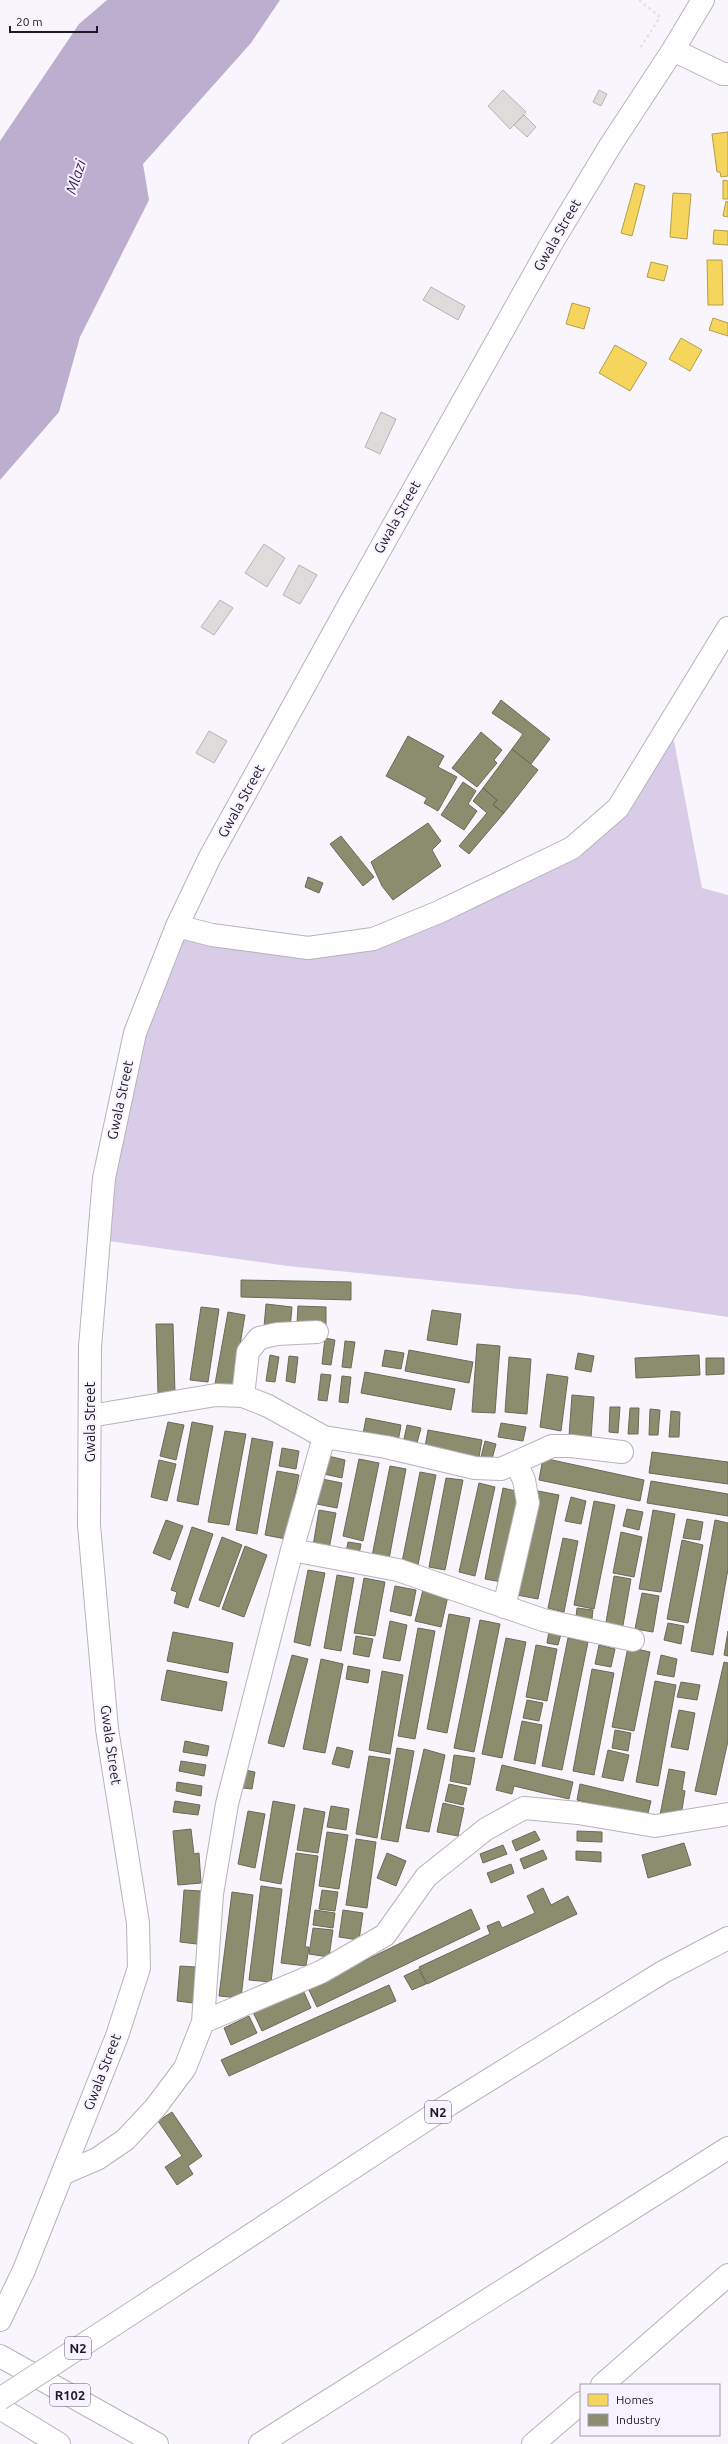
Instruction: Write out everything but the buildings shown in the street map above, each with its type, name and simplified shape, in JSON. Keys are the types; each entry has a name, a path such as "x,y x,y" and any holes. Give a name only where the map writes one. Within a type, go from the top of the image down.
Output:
{"main road":[{"name":"Gwala Street","path":"0,2320 24,2270 117,2036 139,1968 138,1923 105,1706 89,1525 90,1347 104,1178 135,1033 177,926 210,857 550,246 610,146 673,50 703,0"},
{"path":"673,50 723,74 728,74"},
{"path":"177,926 212,935 308,948 373,939 439,912 572,848 618,808 728,628"},
{"path":"243,1396 248,1352 258,1338 277,1334 317,1332"},
{"path":"90,1416 216,1395 243,1396 268,1406 324,1437 386,1447 475,1468 501,1469 552,1446 571,1446 622,1452"},
{"path":"62,2174 98,2160 125,2140 155,2108 185,2068 203,2022 212,1894 227,1804 292,1550 324,1437"},
{"path":"504,1607 528,1503 524,1480 516,1463"},
{"path":"292,1550 398,1570 543,1620 633,1640"},
{"path":"203,2022 321,1972 385,1935 426,1877 486,1829 524,1808 578,1813 655,1826 728,1814"},
{"name":"N2","path":"0,2399 450,2104 663,1972 728,1938"},
{"path":"260,2444 728,2148"},
{"path":"603,2384 728,2275"},
{"name":"R102","path":"0,2356 157,2444"},
{"path":"533,2444 580,2404"},
{"path":"0,2408 59,2444"}],"path":[{"path":"639,0 655,13"}],"shaded area":[{"path":"663,736 674,741 702,888 728,895 728,1317 579,1295 288,1266 101,1240 135,1034 178,928 337,947 572,849"}],"water":[{"name":"Mlazi","path":"107,0 280,0 251,43 143,164 149,200 80,337 59,412 0,480 0,141 79,24"}]}
